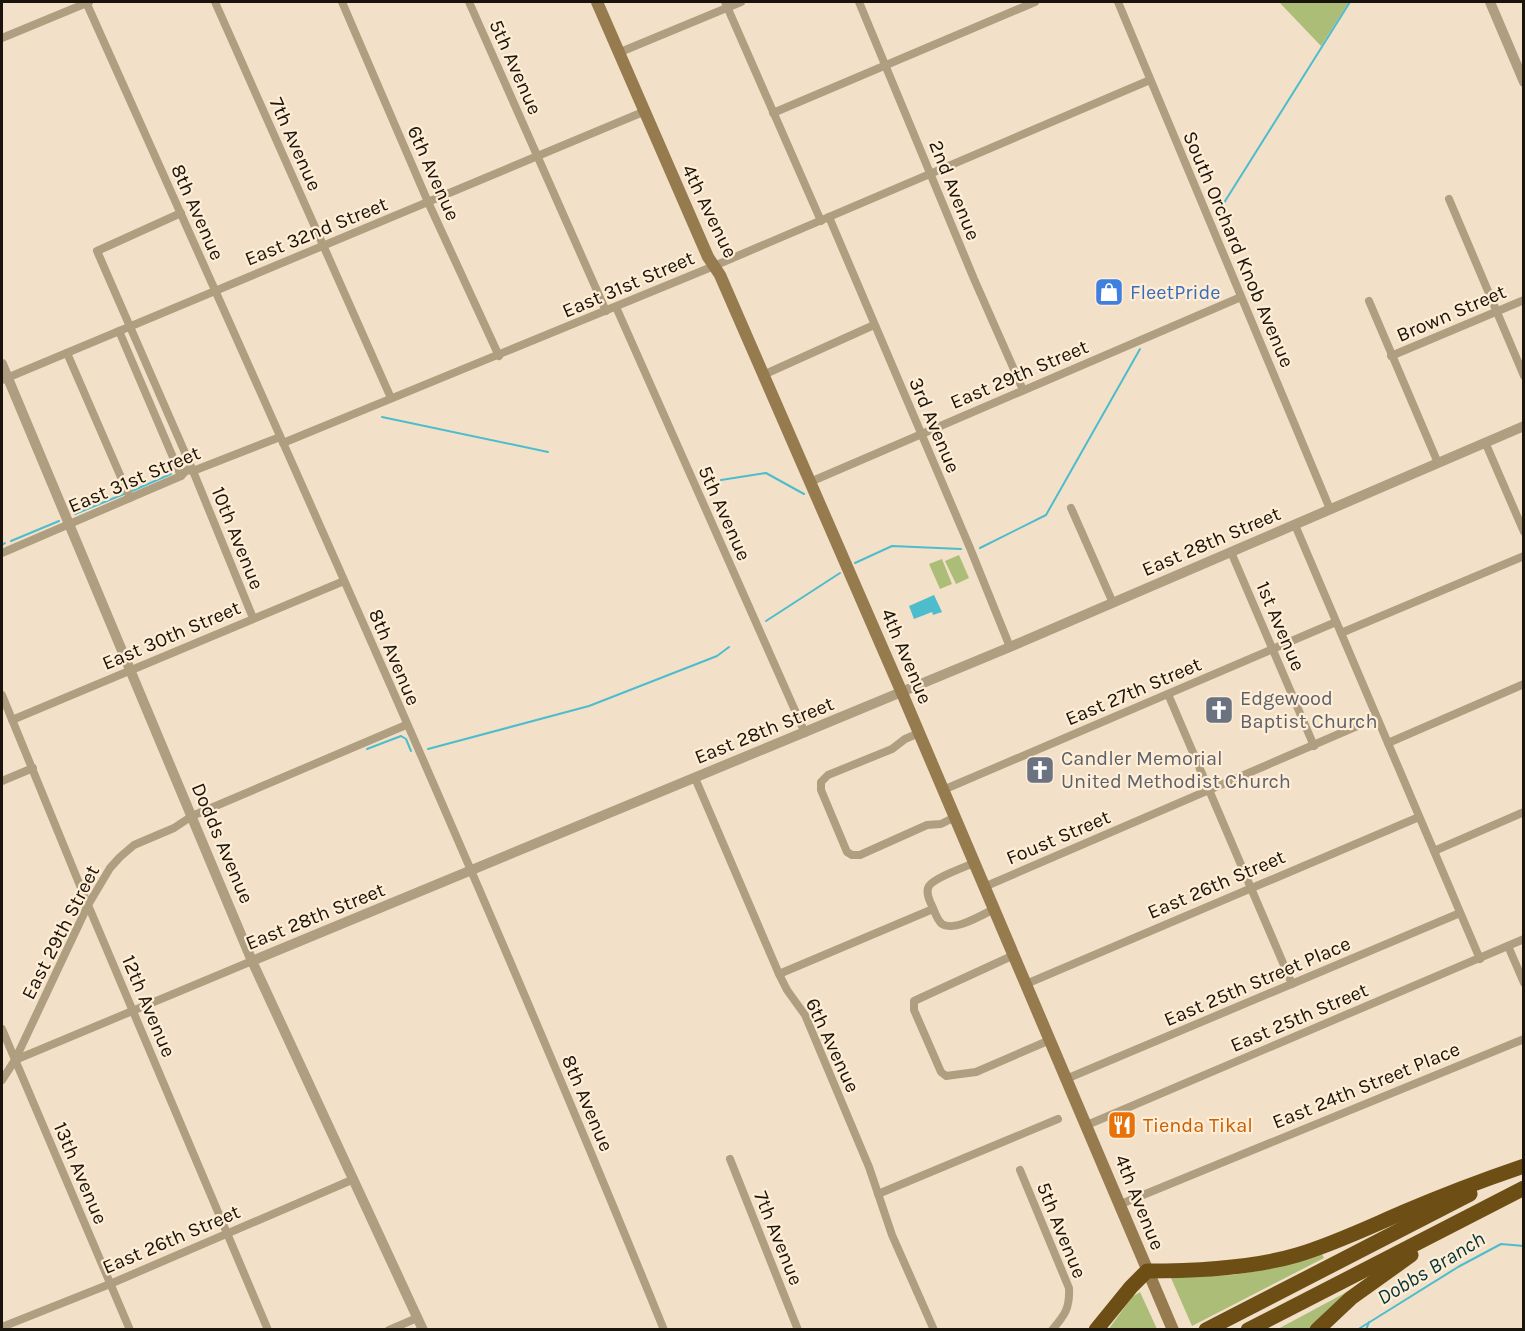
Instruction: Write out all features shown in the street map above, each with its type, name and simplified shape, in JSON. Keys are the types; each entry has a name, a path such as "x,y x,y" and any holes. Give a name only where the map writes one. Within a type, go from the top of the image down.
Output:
{"highway":[{"path":"1096,1329 1147,1271 1264,1263 1298,1255 1451,1192 1524,1166"},
{"path":"1207,1329 1524,1166"},
{"path":"1248,1329 1524,1188"},
{"path":"1317,1329 1351,1298 1451,1226"}],"main road":[{"name":"4th Avenue","path":"597,2 643,112 708,257 720,275 902,693 1173,1329"}],"street":[{"path":"2,38 87,2"},
{"name":"8th Avenue","path":"87,2 471,871 556,1068 664,1329"},
{"name":"7th Avenue","path":"215,2 391,398"},
{"name":"6th Avenue","path":"342,2 428,202 499,356"},
{"name":"5th Avenue","path":"469,2 606,311"},
{"path":"618,53 727,4 741,2"},
{"name":"2nd Avenue","path":"859,2 974,279 1023,390"},
{"path":"773,113 1035,2"},
{"name":"South Orchard Knob Avenue","path":"1118,2 1330,509"},
{"path":"1490,2 1524,82"},
{"name":"3rd Avenue","path":"727,4 773,113 874,325 1010,647"},
{"name":"East 31st Street","path":"2,553 181,476 187,470 193,471 281,440 499,356 1150,80"},
{"name":"East 32nd Street","path":"4,379 643,112"},
{"path":"1449,199 1524,376"},
{"path":"129,327 97,251 181,213"},
{"name":"East 29th Street","path":"810,482 1241,297"},
{"name":"Brown Street","path":"1391,356 1524,300"},
{"path":"1369,301 1438,463"},
{"name":"5th Avenue","path":"616,307 805,734"},
{"path":"763,375 874,325"},
{"name":"10th Avenue","path":"129,327 193,471 253,618"},
{"path":"119,331 181,476"},
{"path":"67,353 130,498"},
{"name":"Dodds Avenue","path":"2,364 4,379 69,525 252,961 423,1329"},
{"name":"East 28th Street","path":"15,1060 805,734 1524,426"},
{"path":"1485,442 1524,532"},
{"path":"1071,508 1113,603"},
{"path":"1295,525 1480,959"},
{"name":"1st Avenue","path":"1231,552 1314,746"},
{"path":"1341,633 1524,556"},
{"name":"East 30th Street","path":"12,720 344,581"},
{"name":"East 27th Street","path":"943,790 1336,622"},
{"path":"1388,743 1524,684"},
{"path":"1168,694 1292,984"},
{"name":"12th Avenue","path":"2,695 88,905 268,1329"},
{"name":"Foust Street","path":"984,887 1376,718"},
{"name":"East 29th Street","path":"2,1080 15,1060 88,905 120,857 134,845 174,828 192,816 406,724"},
{"path":"919,733 904,739 892,749 828,775 821,782 821,790 848,852 852,855 860,855 927,825 941,824 955,817"},
{"path":"2,781 33,768"},
{"name":"6th Avenue","path":"695,778 779,974 787,990 805,1015 870,1167 892,1235 934,1329"},
{"path":"1434,851 1524,812"},
{"name":"East 26th Street","path":"1026,984 1419,817"},
{"path":"974,863 929,886 928,892 933,909 944,925 959,926 994,909"},
{"path":"779,974 933,909"},
{"name":"East 25th Street Place","path":"1066,1079 1460,913"},
{"name":"East 25th Street","path":"1087,1125 1524,939"},
{"path":"1508,946 1524,983"},
{"path":"1014,955 914,1001 914,1010 941,1072 946,1076 976,1072 1050,1040"},
{"name":"13th Avenue","path":"2,1029 130,1329"},
{"name":"East 24th Street Place","path":"1121,1204 1524,1039"},
{"path":"878,1194 1058,1119"},
{"name":"7th Avenue","path":"730,1159 796,1327"},
{"name":"5th Avenue","path":"1020,1170 1069,1288 1070,1304 1052,1329"},
{"name":"East 26th Street","path":"2,1327 110,1284 354,1179"},
{"path":"389,1329 417,1318"}],"green space":[{"path":"1279,2 1349,2 1321,46"},
{"path":"959,555 969,578 956,584 945,561"},
{"path":"942,559 952,584 940,589 929,564"},
{"path":"1322,1254 1324,1258 1192,1326 1171,1278 1233,1275 1269,1269"},
{"path":"1358,1286 1312,1329 1276,1330"},
{"path":"1140,1292 1157,1329 1108,1330 1132,1297"}],"water":[{"path":"934,595 942,612 933,615 932,612 914,619 909,606"}],"waterway":[{"path":"1217,214 1350,2"},
{"path":"980,548 1046,515 1140,349"},
{"path":"382,417 548,452"},
{"path":"721,480 766,473 804,494"},
{"path":"132,491 171,474"},
{"path":"75,514 124,494"},
{"path":"11,541 59,521"},
{"path":"855,563 892,546 961,549"},
{"path":"766,621 840,573"},
{"path":"428,749 589,706 717,656 729,647"},
{"path":"367,749 401,736 406,739 411,751"},
{"name":"Dobbs Branch","path":"1357,1330 1458,1267 1501,1244 1524,1246"},
{"name":"Dobbs Branch","path":"1366,1330 1369,1322"}],"place":[{"name":"FleetPride","path":"1109,292"},
{"name":"Edgewood Baptist Church","path":"1219,710"},
{"name":"Candler Memorial United Methodist Church","path":"1040,770"},
{"name":"Tienda Tikal","path":"1122,1125"}]}
